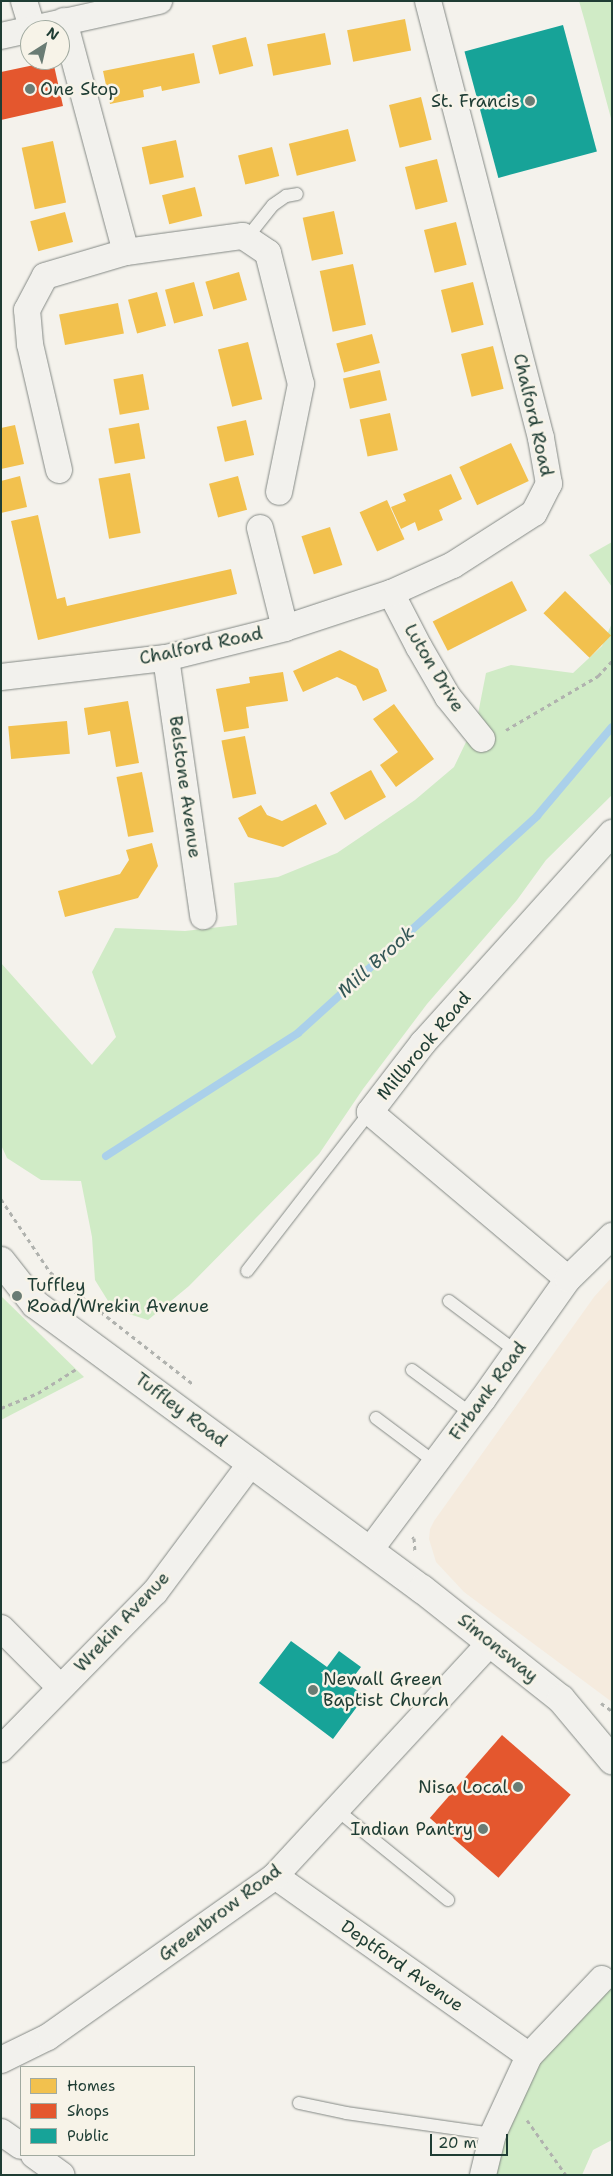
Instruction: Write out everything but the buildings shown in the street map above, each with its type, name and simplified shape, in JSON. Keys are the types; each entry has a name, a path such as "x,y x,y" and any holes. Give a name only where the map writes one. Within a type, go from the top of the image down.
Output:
{"street":[{"path":"24,1 30,20"},
{"path":"69,20 159,1"},
{"name":"Chalford Road","path":"1,676 166,658 286,628 391,593 453,565 534,513 549,484 541,438 428,1"},
{"path":"1,36 20,31"},
{"path":"70,43 126,252"},
{"path":"60,470 30,344 27,310 45,276 126,252 243,236 268,253 302,384 279,492"},
{"path":"260,528 286,628"},
{"name":"Luton Drive","path":"391,593 448,697 482,739"},
{"name":"Belstone Avenue","path":"166,658 203,916"},
{"name":"Millbrook Road","path":"568,1279 370,1112 423,1043 612,833"},
{"name":"Firbank Road","path":"370,1550 472,1414 568,1279 612,1236"},
{"name":"Tuffley Road","path":"1,1261 35,1304 370,1550"},
{"name":"Wrekin Avenue","path":"1,1749 155,1592 251,1463"},
{"name":"Simonsway","path":"370,1550 491,1642 561,1699 612,1760"},
{"path":"1,1628 60,1688"},
{"name":"Greenbrow Road","path":"2,2057 48,2037 275,1876 491,1642"},
{"name":"Deptford Avenue","path":"275,1876 529,2056"},
{"path":"483,2175 493,2134 529,2056 602,1979"},
{"path":"1,2132 20,2145"},
{"path":"35,2156 62,2175"}],"lane":[{"path":"246,239 273,204 286,196 297,194"},
{"path":"246,1271 370,1112"},
{"path":"449,1302 516,1352"},
{"path":"412,1370 472,1414"},
{"path":"376,1418 436,1462"},
{"path":"337,1810 448,1900"},
{"path":"299,2103 346,2113 493,2134"}],"path":[{"path":"482,739 502,732 548,707 598,676 612,661"},
{"path":"1,1199 50,1272 195,1386"},
{"path":"1,1408 38,1393 77,1369 96,1348"},
{"path":"391,1522 414,1538 415,1555"},
{"path":"510,2097 566,2175"}],"shaded area":[{"path":"612,1277 612,1702 464,1592 436,1562 429,1539 430,1529 434,1521 594,1297"}],"green space":[{"path":"579,1 612,1 612,122 585,22"},
{"path":"612,542 612,587 589,555"},
{"path":"612,623 612,795 546,860 517,900 427,1004 363,1089 319,1154 189,1286 148,1320 113,1309 95,1280 92,1237 81,1181 41,1180 7,1158 1,1145 1,963 92,1065 116,1037 92,972 115,928 185,931 237,925 234,883 278,877 337,853 415,800 454,767 477,719 486,673 511,665 573,673 602,646"},
{"path":"1,1296 84,1377 1,1420"},
{"path":"612,1976 612,2140 593,2150 582,2175 483,2175 529,2056"}],"waterway":[{"name":"Mill Brook","path":"106,1156 298,1033 537,816 612,727"}],"place":[{"name":"One Stop","path":"30,89"},
{"name":"St. Francis","path":"530,101"},
{"name":"Tuffley Road/Wrekin Avenue","path":"17,1296"},
{"name":"Newall Green Baptist Church","path":"313,1690"},
{"name":"Nisa Local","path":"518,1787"},
{"name":"Indian Pantry","path":"483,1829"}]}
